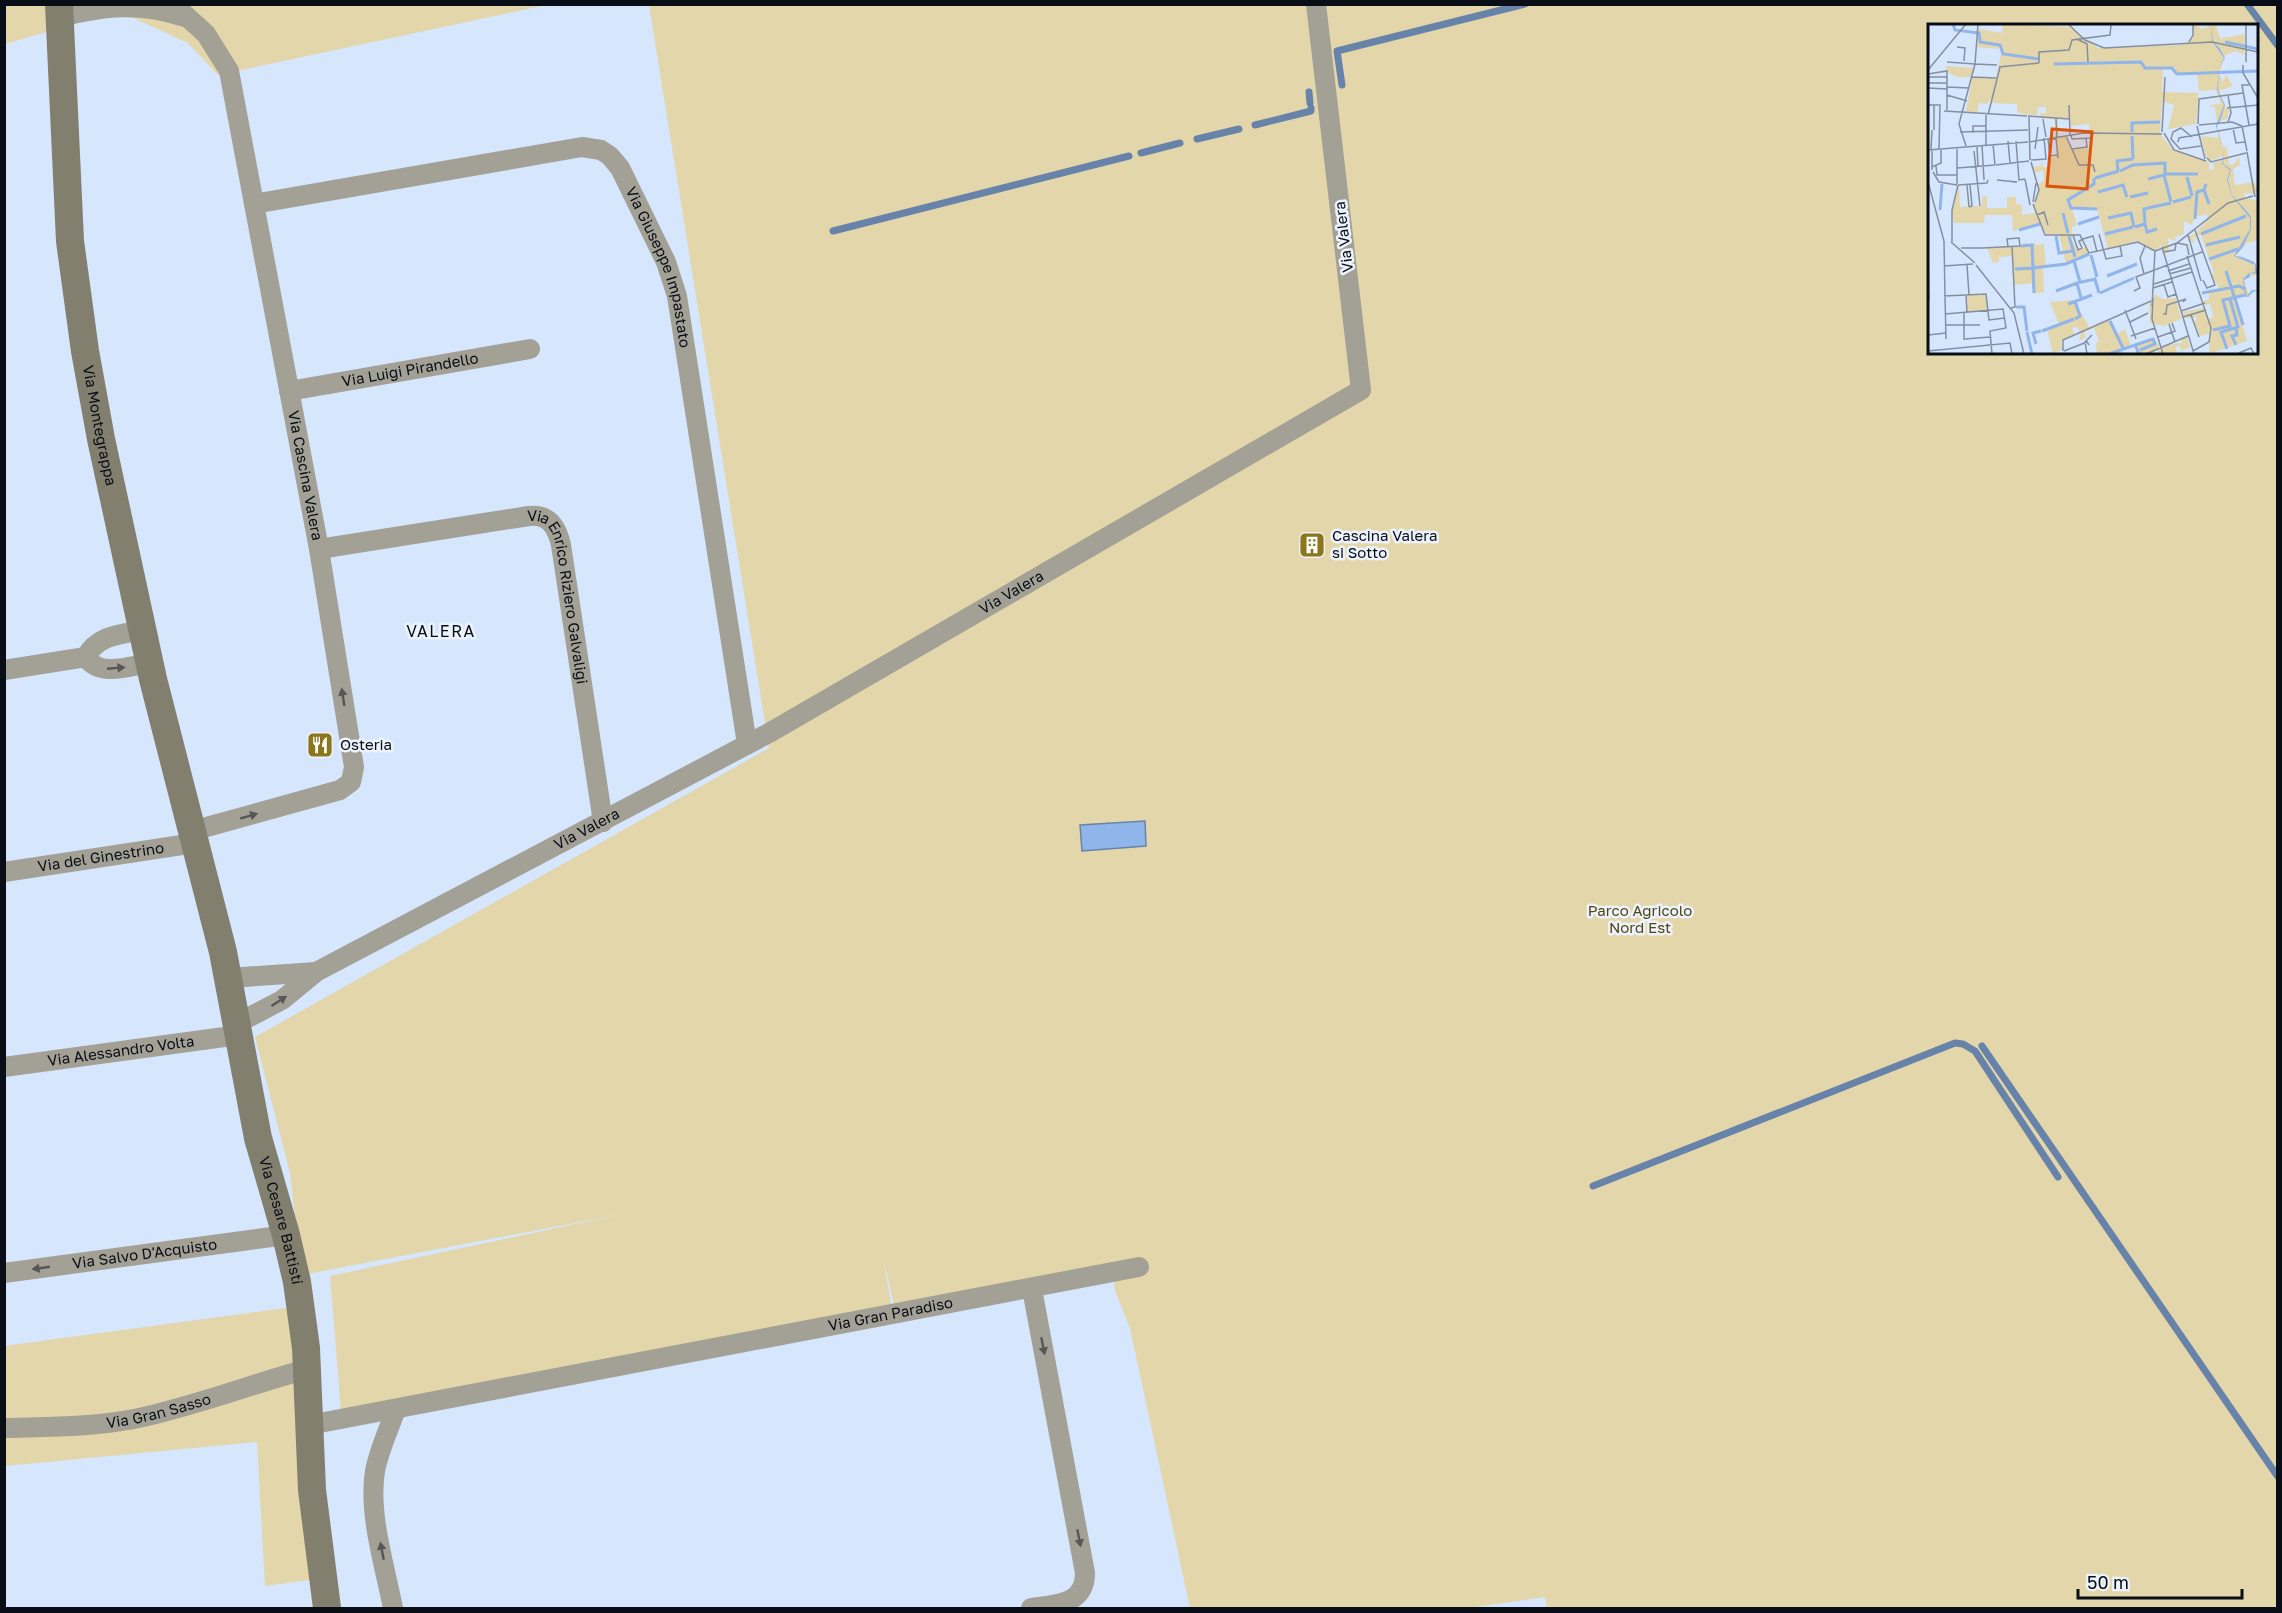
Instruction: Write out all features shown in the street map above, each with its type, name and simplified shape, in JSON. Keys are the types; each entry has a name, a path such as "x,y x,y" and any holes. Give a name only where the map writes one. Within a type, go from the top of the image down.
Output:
{"street":[{"name":"Via Cascina Valera","path":"173,4 207,34 230,71 319,549 354,766 351,782 347,787 194,838"},
{"name":"Via Valera","path":"239,1029 282,1000 316,972 747,744 1361,390 1316,4"},
{"path":"59,11 136,6 155,8 190,19"},
{"name":"Via Montegrappa","path":"59,11 69,221 77,298 99,427 150,663 194,838"},
{"name":"Via Giuseppe Impastato","path":"254,204 582,147 596,148 610,156 624,175 663,255 677,296 747,744"},
{"name":"Via Luigi Pirandello","path":"289,391 530,349"},
{"name":"Via Enrico Riziero Galvaligi","path":"319,549 529,516 539,516 551,522 558,533 561,545 603,822"},
{"path":"86,657 91,648 106,638 143,630"},
{"path":"86,657 94,666 106,669 150,663"},
{"path":"4,670 86,657"},
{"name":"Via del Ginestrino","path":"4,872 194,838"},
{"name":"Via Cesare Battisti","path":"194,838 229,978 260,1146 286,1235 302,1308 317,1539 327,1608"},
{"name":"Via Valera","path":"229,978 316,972"},
{"name":"Via Alessandro Volta","path":"4,1067 239,1029"},
{"name":"Via Salvo D'Acquisto","path":"4,1273 286,1235"},
{"name":"Via Gran Paradiso","path":"309,1425 1139,1267"},
{"path":"1031,1608 1072,1599 1082,1591 1085,1573 1032,1289"},
{"name":"Via Gran Sasso","path":"4,1428 76,1426 131,1419 307,1369"},
{"path":"393,1608 377,1526 374,1487 376,1466 396,1409"}],"green space":[{"path":"5,5 546,5 218,75 188,43 129,16 94,18 5,44"},
{"name":"Parco Agricolo Nord Est","path":"649,5 2277,5 2277,1608 1547,1608 1545,1597 1469,1608 1190,1608 1130,1328 1115,1291 1114,1280 895,1309 883,1258 892,1309 341,1411 330,1276 622,1214 302,1275 290,1173 255,1037 769,748"},
{"path":"301,1306 324,1578 265,1586 257,1442 5,1466 4,1346"}],"water":[{"path":"1145,821 1146,846 1082,851 1080,825"}],"waterway":[{"path":"1342,85 1337,51 1525,4"},
{"path":"2247,4 2278,46"},
{"path":"1309,92 1310,103"},
{"path":"1255,125 1311,111 1311,108"},
{"path":"1197,139 1239,129"},
{"path":"1141,153 1180,143"},
{"path":"833,231 1129,156"},
{"path":"1593,1186 1955,1043 1963,1044 1975,1051 2058,1177"},
{"path":"1982,1046 2278,1477"}],"place":[{"name":"Cascina Valera si Sotto","path":"1312,545"},
{"name":"Osteria","path":"320,745"}],"district":[{"name":"VALERA","path":"441,631"}]}
